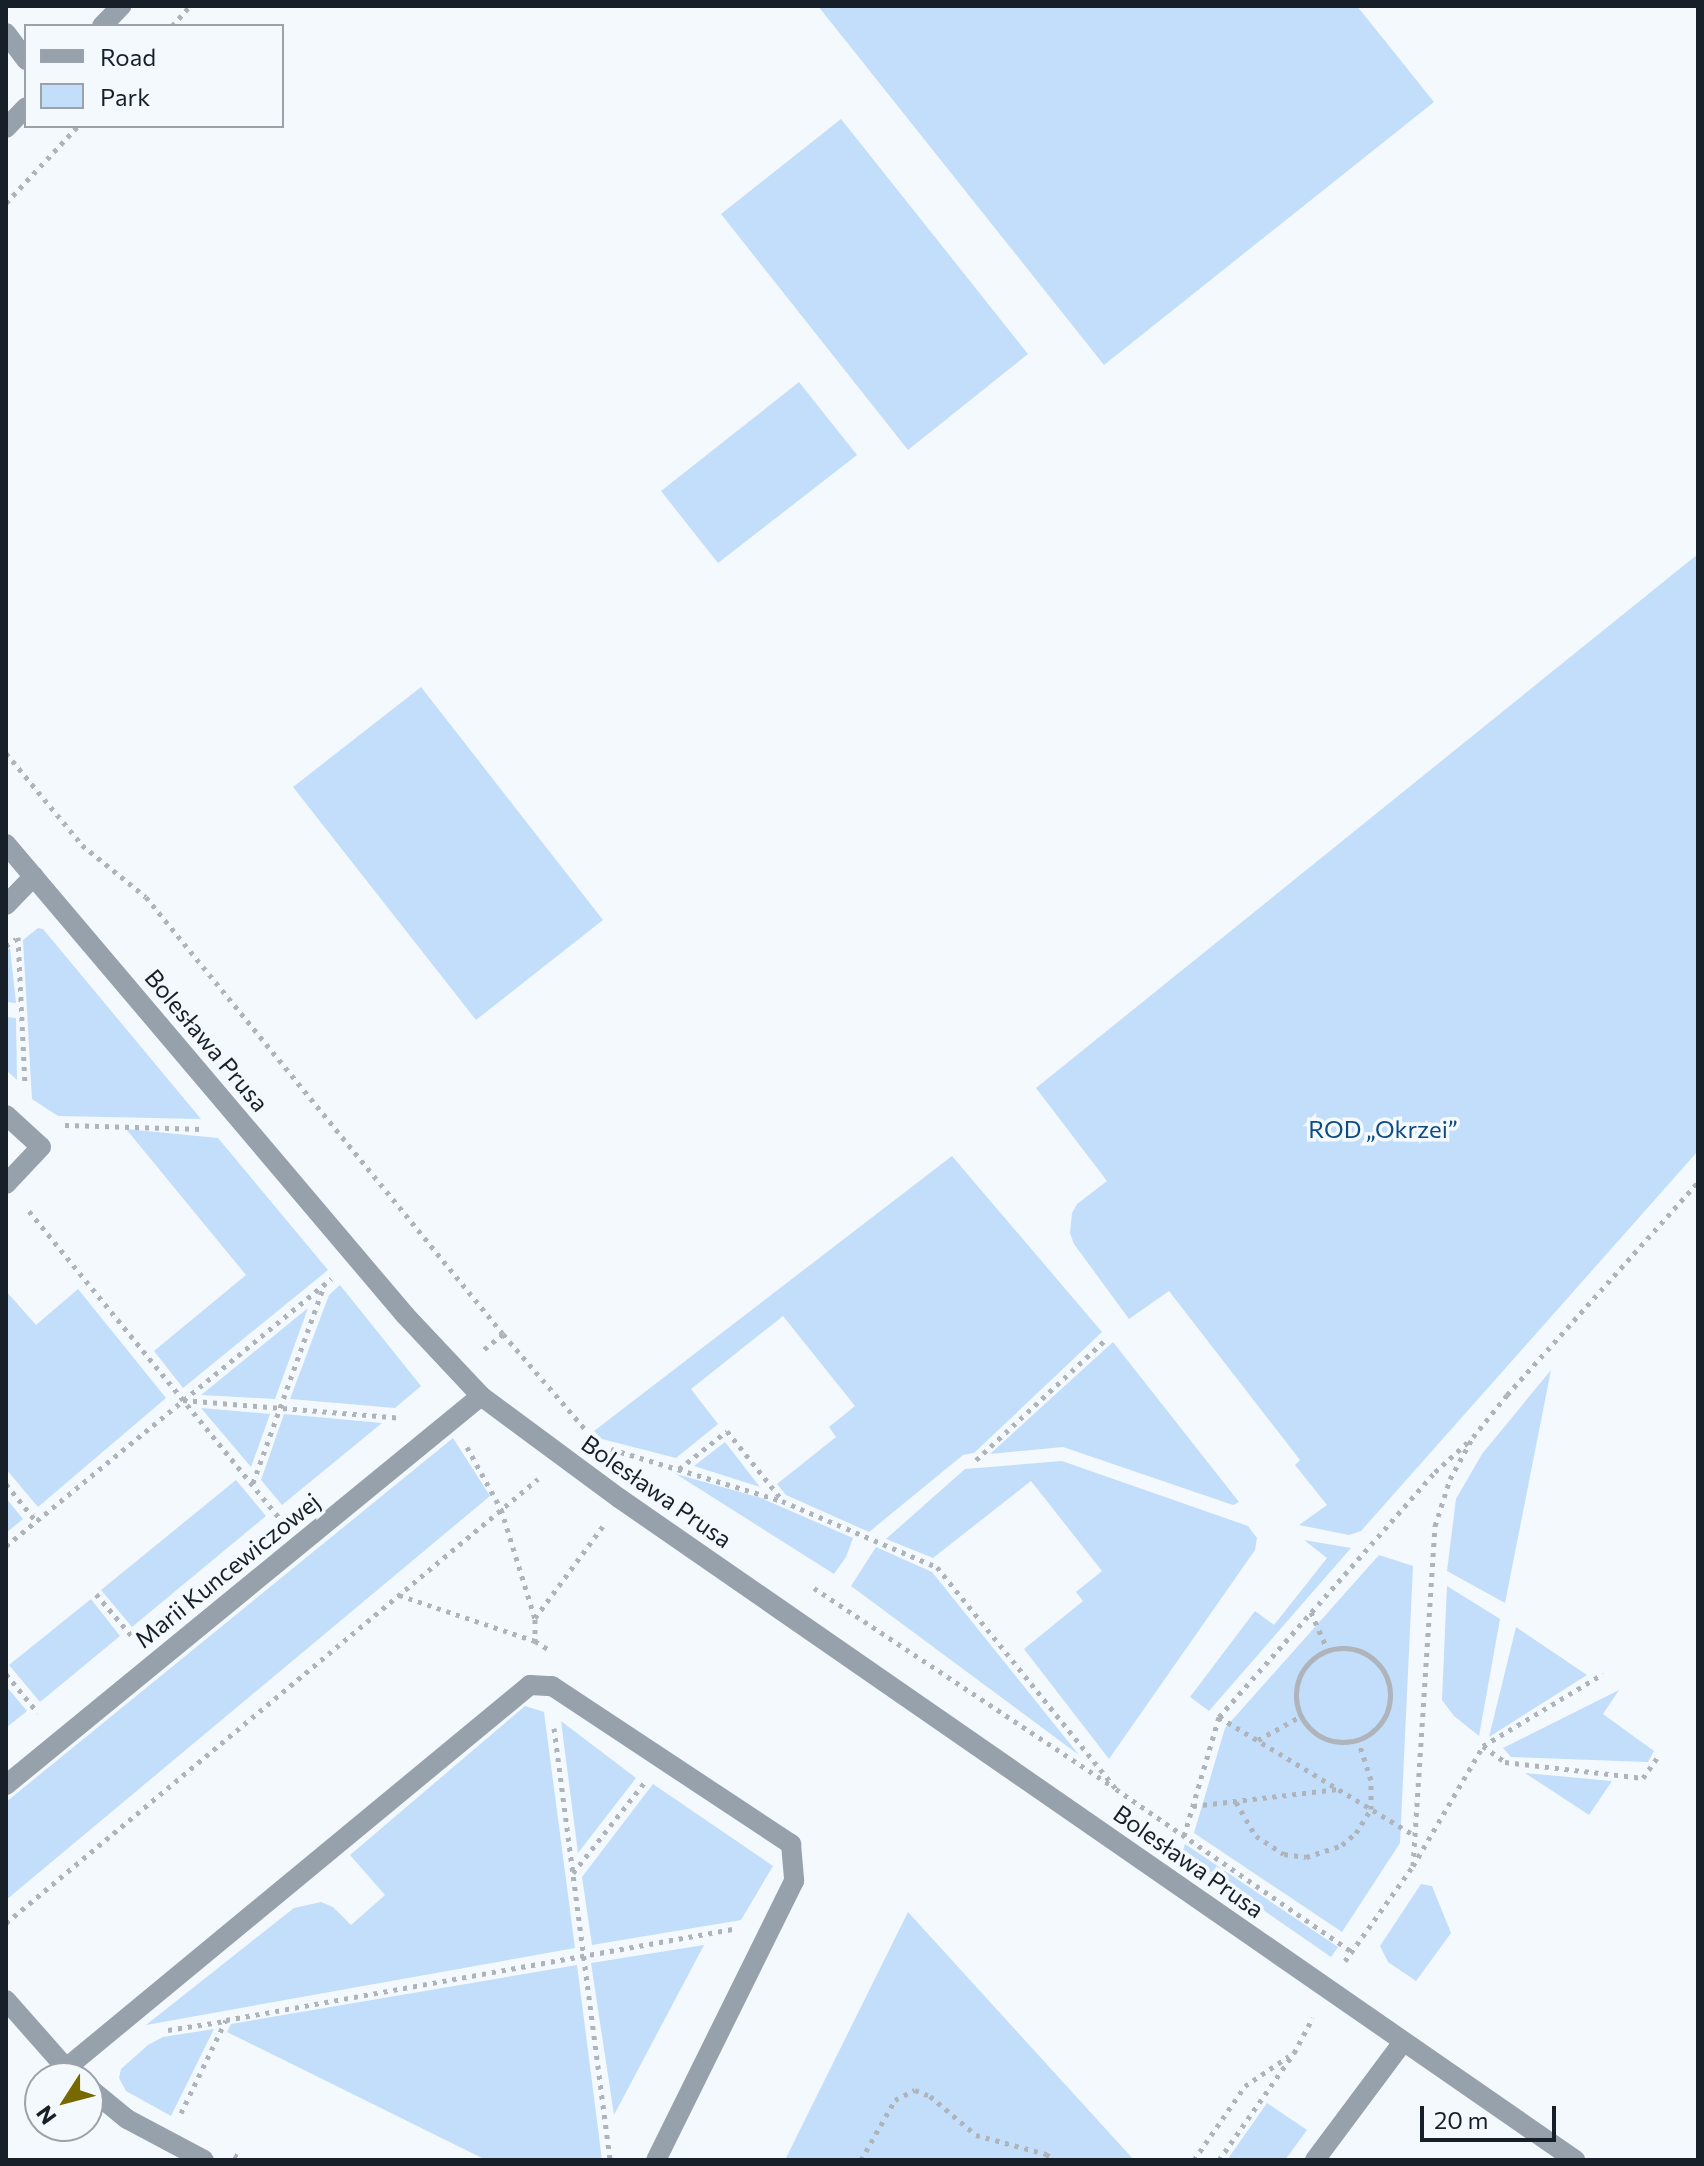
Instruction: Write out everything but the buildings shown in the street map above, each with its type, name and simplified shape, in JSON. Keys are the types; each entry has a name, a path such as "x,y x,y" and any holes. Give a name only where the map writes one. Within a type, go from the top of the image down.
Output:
{"street":[{"path":"104,24 121,6"},
{"path":"6,33 24,57"},
{"path":"6,128 24,109"},
{"name":"Bolesława Prusa","path":"6,844 405,1315 481,1396 619,1498 1575,2160"},
{"path":"6,905 34,876"},
{"path":"6,1115 41,1147 6,1184"},
{"name":"Marii Kuncewiczowej","path":"6,1785 481,1396"},
{"path":"85,2062 530,1685 552,1686 791,1844 794,1881 656,2160"},
{"path":"6,2000 60,2062"},
{"path":"1315,2160 1403,2042"},
{"path":"104,2100 127,2119 204,2160"}],"path":[{"path":"174,24 190,6"},
{"path":"6,203 76,128"},
{"path":"6,753 82,845 146,897 503,1334 590,1434"},
{"path":"6,946 25,930"},
{"path":"16,939 26,1102"},
{"path":"59,1125 205,1129"},
{"path":"1184,1836 1219,1717 1435,1472 1473,1437 1698,1182"},
{"path":"29,1211 279,1517"},
{"path":"6,1546 339,1273"},
{"path":"252,1484 324,1286"},
{"path":"471,1360 503,1334"},
{"path":"976,1460 1106,1339"},
{"path":"183,1400 400,1418"},
{"path":"388,1428 409,1410"},
{"path":"679,1469 727,1431 782,1501"},
{"path":"1413,1866 1435,1526 1450,1479 1473,1437"},
{"path":"626,1462 599,1445 782,1501 937,1567 1116,1789"},
{"path":"6,1923 536,1478 548,1485"},
{"path":"6,1484 36,1521"},
{"path":"266,1526 291,1507"},
{"path":"535,1619 606,1522 594,1515"},
{"path":"811,1586 1116,1789 1352,1952"},
{"path":"96,1594 132,1636"},
{"path":"399,1595 535,1641"},
{"path":"1311,1612 1328,1651"},
{"path":"121,1645 145,1626"},
{"path":"1339,1648 1360,1650 1378,1661 1390,1699 1376,1729 1344,1744 1328,1742 1315,1734 1301,1716 1296,1685 1312,1658 1328,1651 1339,1648"},
{"path":"6,1674 38,1713"},
{"path":"1219,2160 1310,2028 1327,1988 1413,1866 1483,1746 1603,1674"},
{"path":"27,1721 50,1703"},
{"path":"1257,1740 1301,1716"},
{"path":"1219,1717 1414,1835"},
{"path":"553,1726 610,2160"},
{"path":"1236,1802 1246,1823 1268,1846 1284,1854 1306,1857 1342,1845 1356,1833 1371,1809 1371,1780 1358,1740"},
{"path":"1483,1746 1505,1762 1643,1778 1659,1755"},
{"path":"573,1874 648,1778"},
{"path":"1193,1806 1338,1789"},
{"path":"163,2031 734,1929"},
{"path":"175,2126 226,2020"},
{"path":"1194,2160 1245,2086 1294,2053"},
{"path":"861,2160 895,2100 915,2090 930,2096 976,2135 1046,2154 1055,2160"}],"green space":[{"path":"818,6 1357,6 1434,102 1104,365"},
{"path":"841,119 1028,354 908,450 721,214"},
{"path":"799,382 857,455 718,563 661,491"},
{"name":"ROD „Okrzei”","path":"1698,554 1698,1151 1361,1531 1349,1535 1299,1525 1327,1505 1295,1465 1300,1460 1169,1291 1129,1319 1074,1244 1070,1233 1072,1213 1077,1204 1107,1181 1036,1088"},
{"path":"421,687 603,920 476,1020 293,787"},
{"path":"38,928 43,929 201,1119 58,1116 32,1099 23,940"},
{"path":"10,948 16,1003 6,1002 6,951"},
{"path":"6,1017 16,1018 17,1080 6,1070"},
{"path":"126,1129 218,1138 328,1270 183,1388 154,1351 246,1275"},
{"path":"952,1156 1102,1332 974,1453 963,1455 869,1532 786,1495 777,1484 836,1437 829,1427 855,1406 783,1316 691,1389 718,1424 676,1458 602,1439 594,1431"},
{"path":"340,1285 421,1386 395,1408 290,1399 329,1295"},
{"path":"78,1289 166,1398 38,1507 6,1469 6,1291 36,1325"},
{"path":"308,1308 275,1399 201,1395"},
{"path":"1113,1342 1239,1502 1233,1505 1063,1447 990,1454"},
{"path":"1551,1370 1505,1603 1447,1571 1456,1499 1482,1454"},
{"path":"201,1408 270,1414 251,1467"},
{"path":"284,1414 382,1423 282,1505 261,1480"},
{"path":"453,1438 490,1496 6,1900 6,1802"},
{"path":"725,1442 760,1487 694,1466"},
{"path":"1062,1461 1248,1526 1257,1538 1255,1550 1109,1759 1024,1649 1083,1601 1076,1592 1102,1571 1031,1481 933,1558 886,1539 965,1469"},
{"path":"676,1474 761,1498 853,1538 846,1557 834,1574"},
{"path":"236,1480 266,1516 132,1627 101,1590"},
{"path":"6,1498 23,1519 6,1533"},
{"path":"1304,1540 1351,1548 1209,1711 1190,1697 1255,1611 1274,1625 1327,1558"},
{"path":"876,1547 932,1572 1079,1755 851,1586"},
{"path":"1379,1555 1413,1566 1400,1843 1342,1932 1194,1833 1225,1728"},
{"path":"1447,1586 1500,1619 1479,1736 1454,1716 1442,1700"},
{"path":"91,1599 120,1636 40,1702 9,1665"},
{"path":"1516,1627 1587,1675 1489,1737"},
{"path":"6,1686 27,1711 6,1728"},
{"path":"1619,1690 1603,1714 1654,1751 1648,1762 1511,1757 1503,1748"},
{"path":"525,1706 544,1712 575,1948 146,2025 294,1908 321,1902 333,1907 351,1925 385,1895 350,1855"},
{"path":"561,1721 636,1778 578,1853"},
{"path":"1525,1773 1612,1781 1589,1815"},
{"path":"653,1784 773,1866 741,1920 592,1945 582,1877"},
{"path":"1185,1844 1338,1947 1331,1957 1182,1854"},
{"path":"1421,1884 1432,1886 1451,1933 1416,1981 1388,1962 1380,1946"},
{"path":"908,1912 1134,2160 785,2160"},
{"path":"704,1945 614,2115 591,1963"},
{"path":"577,1965 602,2160 486,2160 227,2032 231,2024"},
{"path":"214,2029 171,2116 126,2091 119,2078 121,2069 148,2045 163,2037"},
{"path":"1267,2103 1307,2130 1285,2160 1227,2160"}]}
